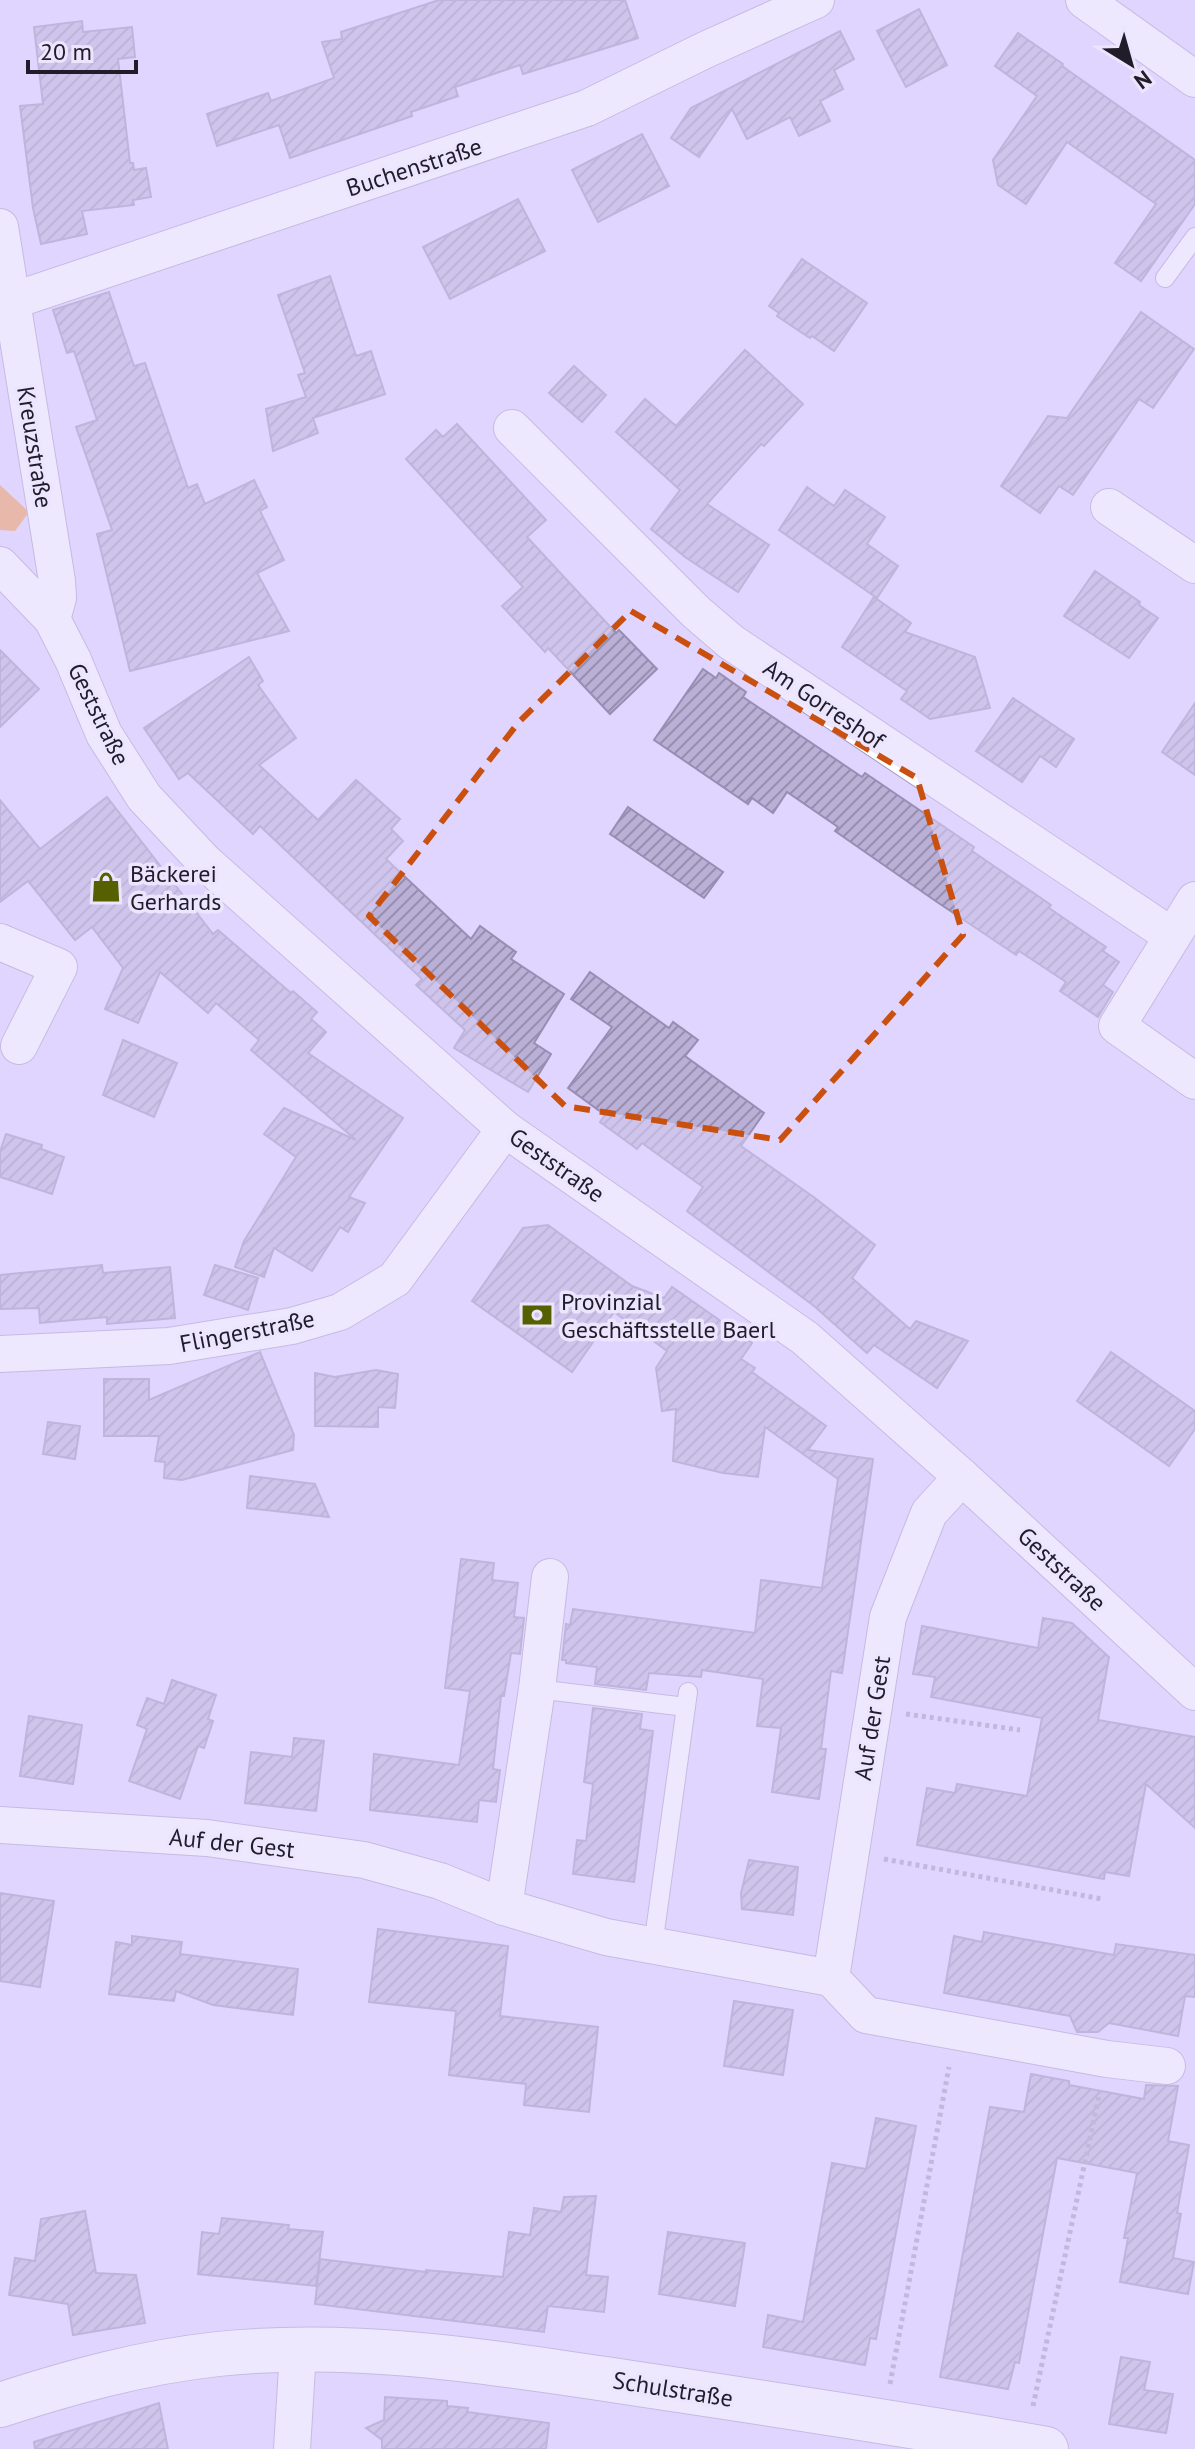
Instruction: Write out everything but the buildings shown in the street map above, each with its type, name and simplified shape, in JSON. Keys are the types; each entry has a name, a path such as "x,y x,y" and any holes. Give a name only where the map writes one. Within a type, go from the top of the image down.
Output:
{"street":[{"name":"Buchenstraße","path":"6,303 587,108 816,0"},
{"path":"1084,0 1195,79"},
{"name":"Kreuzstraße","path":"0,227 6,303 57,581 58,598 52,619"},
{"name":"Am Gorreshof","path":"512,428 696,612 731,642 1172,936"},
{"path":"1109,507 1195,565"},
{"name":"Geststraße","path":"0,565 52,619 104,734 144,797 205,862 505,1129 805,1338 962,1477 1195,1692"},
{"path":"1195,900 1117,1026 1195,1081"},
{"path":"0,942 59,967 19,1046"},
{"name":"Flingerstraße","path":"0,1354 169,1346 292,1326 340,1312 395,1279 505,1129"},
{"name":"Auf der Gest","path":"0,1825 207,1838 364,1860 440,1881 504,1907 606,1937 831,1978 888,1617 929,1513 962,1477"},
{"path":"504,1907 537,1689 550,1577"},
{"path":"831,1978 866,2015 1107,2059 1167,2066"},
{"name":"Schulstraße","path":"0,2405 139,2365 220,2353 354,2349 475,2360 1036,2447"},
{"path":"292,2449 298,2351"}],"lane":[{"path":"1165,278 1195,237"},
{"path":"537,1689 687,1700 653,1946"}],"path":[{"path":"872,1709 1020,1730"},
{"path":"851,1853 1102,1899"},
{"path":"883,2421 956,2031"},
{"path":"1036,2447 1107,2059"}],"highlighted area":[{"path":"631,611 917,778 963,935 780,1140 565,1106 369,916 518,723"}],"shaded area":[{"path":"0,485 29,512 15,531 0,530"}],"place":[{"name":"Bäckerei Gerhards","path":"106,887"},
{"name":"Provinzial Geschäftsstelle Baerl","path":"537,1315"}]}
